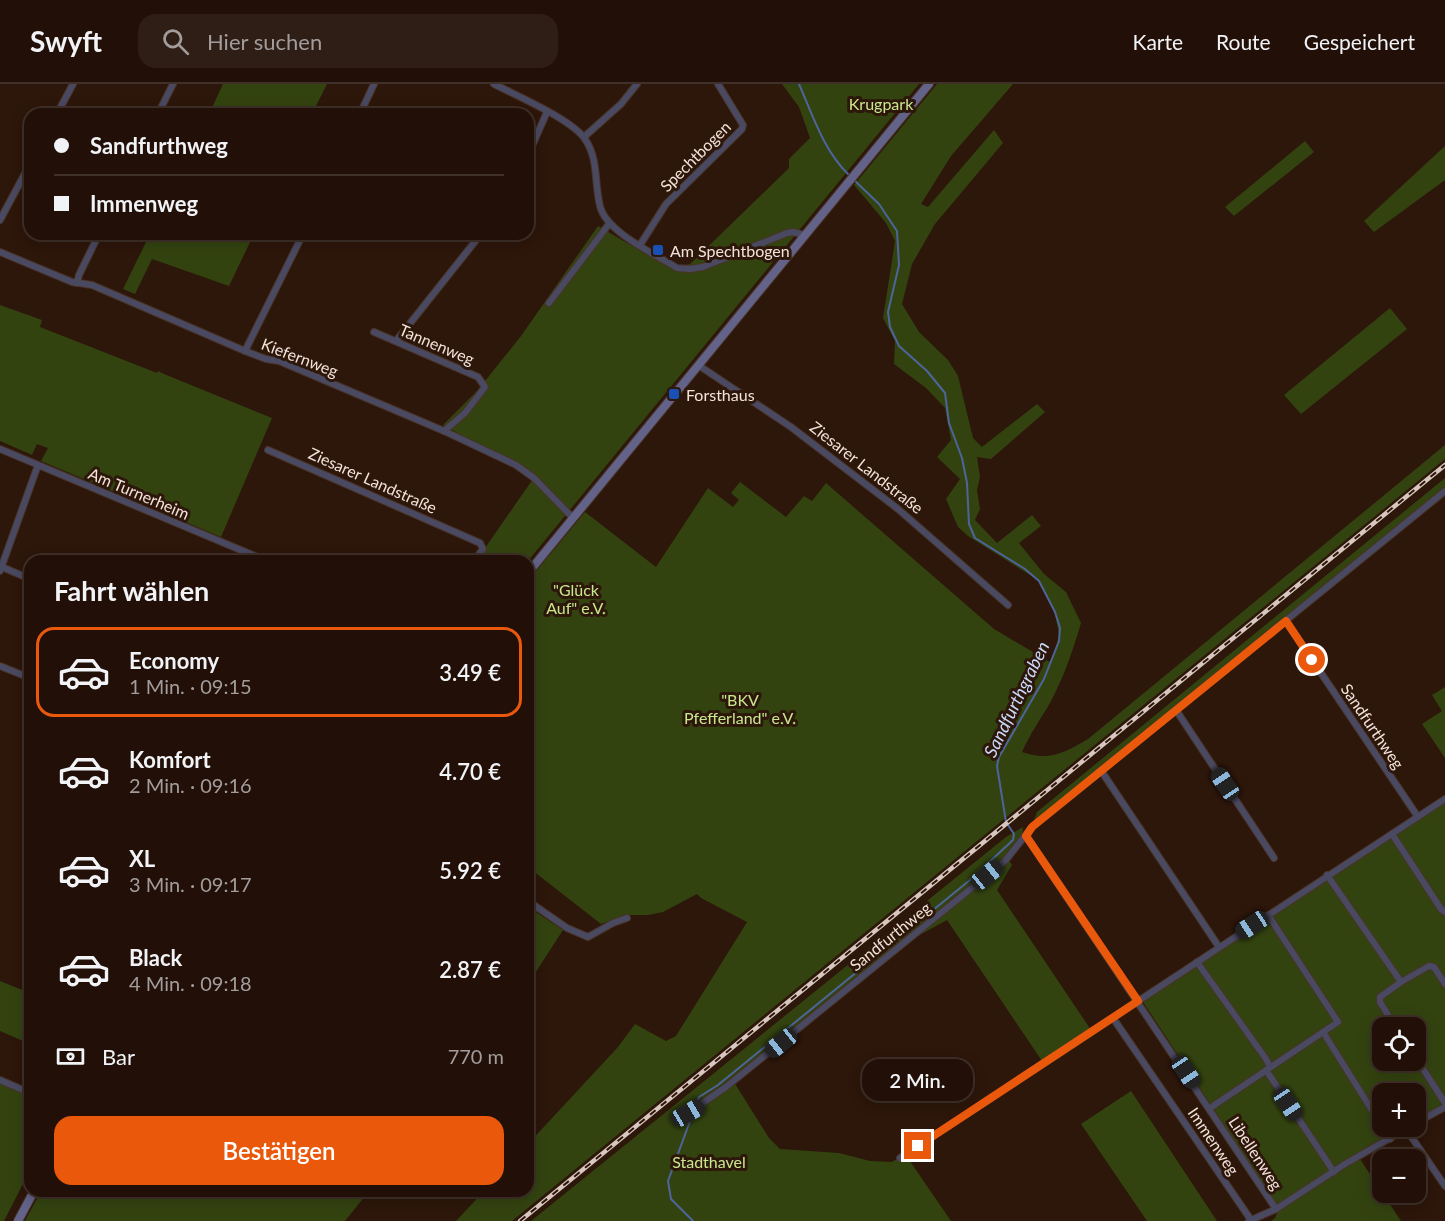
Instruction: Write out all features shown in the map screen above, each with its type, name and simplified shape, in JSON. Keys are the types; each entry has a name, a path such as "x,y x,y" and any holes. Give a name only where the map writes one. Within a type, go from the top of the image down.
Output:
{"main road":[{"path":"534,566 929,84"},
{"path":"18,1221 31,1197"}],"street":[{"path":"60,108 73,84"},
{"path":"161,108 173,84"},
{"path":"363,108 374,84"},
{"path":"494,84 570,125 584,137 594,159 599,205 609,224 677,268 690,269 720,261 744,249 787,233 794,232 804,235"},
{"path":"584,137 621,104 637,84"},
{"name":"Spechtbogen","path":"640,245 666,204 742,129 742,125 718,84"},
{"path":"534,141 547,112"},
{"path":"0,220 24,175"},
{"path":"549,303 609,224"},
{"path":"77,283 78,275 96,240"},
{"path":"245,351 300,240"},
{"path":"396,341 476,240"},
{"name":"Kiefernweg","path":"0,252 77,283 92,285 245,351 285,364 444,431 526,471 573,518"},
{"name":"Tannenweg","path":"374,332 478,377 485,387 465,413 444,431"},
{"name":"Ziesarer Landstraße","path":"698,365 779,418 880,496 1008,605"},
{"name":"Am Turnerheim","path":"0,449 253,555"},
{"name":"Ziesarer Landstraße","path":"268,450 480,543 483,549 478,555"},
{"path":"24,577 1,569 38,465"},
{"name":"Sandfurthweg","path":"688,1113 726,1088 1005,861 1032,827 1445,491"},
{"name":"Sandfurthweg","path":"1286,621 1418,817"},
{"path":"0,666 24,676"},
{"path":"1176,710 1274,858"},
{"path":"1102,772 1219,947"},
{"path":"900,1158 1445,799"},
{"path":"1392,834 1445,912"},
{"name":"Immenweg","path":"1026,836 1210,1108"},
{"path":"1328,875 1401,982"},
{"path":"534,905 567,928 588,937 627,918"},
{"name":"Libellenweg","path":"1268,915 1338,1022 1210,1108 1276,1209"},
{"path":"1197,962 1266,1059 1268,1069 1334,1172"},
{"path":"1389,1017 1378,999 1401,982 1429,966 1434,967 1445,984"},
{"name":"Immenweg","path":"1113,1018 1250,1221"},
{"path":"1323,1032 1390,1139"},
{"path":"1424,1071 1445,1105 1426,1117"},
{"path":"0,1080 24,1090"},
{"name":"Libellenweg","path":"1250,1221 1276,1209 1393,1137"},
{"name":"Libellenweg","path":"1414,1137 1445,1186"}],"green space":[{"path":"223,84 327,84 315,108 212,108"},
{"name":"Krugpark","path":"782,84 919,84 533,555 480,555 535,476 521,464 443,425 477,391 521,336 598,226 670,268 690,264 789,168 789,159 810,138 799,107"},
{"path":"937,84 1013,84 951,156 921,204 928,207 994,130 1003,143 935,224 912,264 902,304 919,332 948,360 958,376 973,438 982,447 1037,404 1045,412 991,459 977,457 980,477 977,490 980,509 975,520 997,543 1032,515 1041,526 1019,543 1044,574 1066,592 1081,623 1060,683 1022,752 1049,756 1072,748 1088,739 1445,445 1445,459 512,1221 456,1221 478,1197 534,1197 534,1138 618,1047 635,1024 666,1041 676,1036 747,922 697,894 663,912 648,915 625,915 601,924 534,872 534,574 585,512 656,567 708,488 733,507 739,500 731,493 740,482 786,517 804,496 812,501 826,483 994,629 1050,662 1055,651 1059,635 1055,613 1038,580 968,536 958,527 946,499 960,479 937,457 951,440 945,408 926,388 894,364 895,341 883,318 895,241 886,223 854,185"},
{"path":"1305,141 1314,152 1234,216 1225,207"},
{"path":"1445,146 1445,180 1374,232 1364,221"},
{"path":"147,240 251,240 229,286 152,259 135,294 123,289"},
{"path":"0,305 42,320 40,327 157,373 158,371 272,418 221,537 41,461 48,448 37,444 32,455 0,441"},
{"path":"1390,308 1407,329 1301,414 1284,395"},
{"path":"1445,478 1445,487 1034,820 1037,812"},
{"path":"1445,687 1445,758 1422,724 1442,711 1432,695"},
{"path":"1445,802 1445,1104 1426,1115 1426,1083 1372,1083 1372,1137 1389,1137 1277,1205 1143,1002"},
{"name":"Stadthavel","path":"1023,827 1022,836 1005,857 732,1079 769,1138 780,1149 839,1153 870,1161 892,1162 905,1154 951,1221 531,1221 1006,837"},
{"path":"1009,860 1012,865 997,890 1091,1030 1042,1061 947,920 916,937"},
{"path":"534,911 563,930 534,975"},
{"path":"0,981 24,991 24,1041 0,1031"},
{"path":"0,1083 24,1093 24,1182 4,1221 0,1221"},
{"path":"1131,1091 1217,1221 1147,1221 1081,1124"},
{"path":"1360,1159 1372,1177 1372,1203 1389,1203 1401,1221 1271,1221 1278,1211"},
{"path":"38,1197 364,1197 345,1221 25,1221"}],"waterway":[{"name":"Sandfurthgraben","path":"799,84 826,144 840,166 849,175"},
{"name":"Sandfurthgraben","path":"696,1105 699,1097 718,1085 970,880 1013,840 1014,834 1006,822 997,766 999,757 1044,679 1059,641 1060,628 1055,612 1039,581 1025,569 975,538 969,524 967,483 962,458 949,423 945,393 927,371 899,346 890,327 888,312 899,265 897,231 879,204 853,179"},
{"name":"Sandfurthgraben","path":"693,1113 668,1181 671,1199 693,1221"}],"railway":[{"path":"520,1221 1445,465"}],"place":[{"name":"Am Spechtbogen","path":"658,250"},
{"name":"Forsthaus","path":"674,394"}],"route":[{"path":"918,1146 1138,1001 1026,836 1032,827 1286,621 1312,660"}],"park label":[{"name":"\"Glück Auf\" e.V.","path":"576,598"},
{"name":"\"BKV Pfefferland\" e.V.","path":"740,708"}]}
